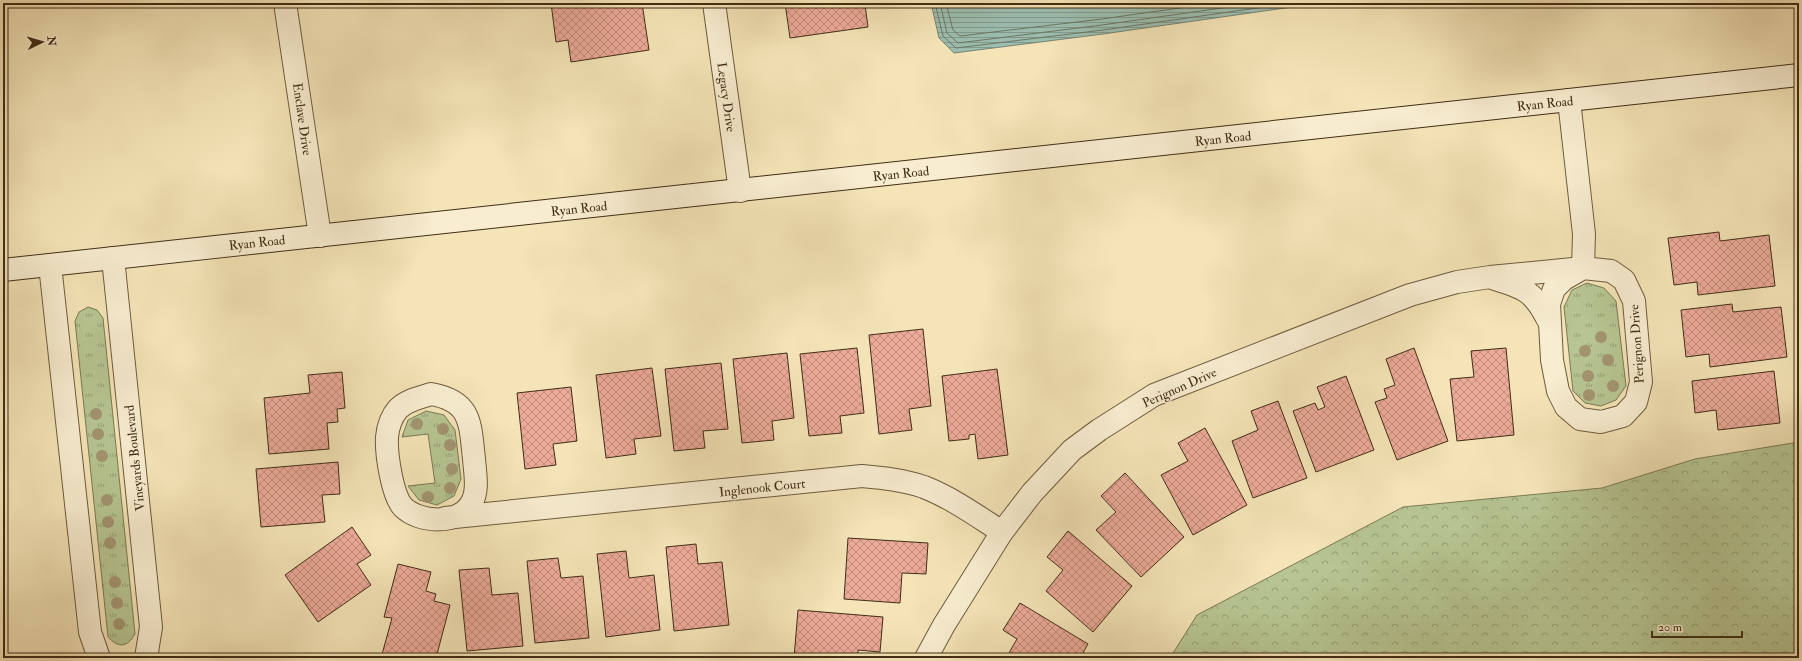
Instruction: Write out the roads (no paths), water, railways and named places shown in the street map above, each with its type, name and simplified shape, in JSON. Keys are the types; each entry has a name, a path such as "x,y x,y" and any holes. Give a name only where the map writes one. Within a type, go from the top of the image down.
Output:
{"street":[{"name":"Enclave Drive","path":"285,3 320,236"},
{"name":"Legacy Drive","path":"714,3 740,191"},
{"name":"Ryan Road","path":"3,270 1799,75"},
{"path":"1569,100 1584,234 1583,268"},
{"name":"Vineyards Boulevard","path":"113,258 151,627 146,658"},
{"path":"50,265 90,632 99,658"},
{"name":"Perignon Drive","path":"926,658 944,625 1002,532 1032,493 1072,450 1126,412 1154,395 1410,295 1457,282 1490,277 1583,268 1611,271 1624,280 1634,301 1641,382 1636,402 1623,416 1601,422 1580,419 1566,407 1558,391 1548,320 1548,304 1554,289 1564,279 1583,268"},
{"name":"Perignon Drive","path":"1490,277 1516,285 1533,295 1548,320"},
{"name":"Inglenook Court","path":"445,518 456,516 471,504 475,494 469,422 464,411 457,403 446,397 431,394 409,401 398,410 390,422 387,438 392,487 397,499 403,507 421,517 434,519 510,513 862,476 901,480 923,487 946,498 1002,532"},
{"name":"Inglenook Court","path":"474,468 486,494 493,502 510,513"}],"water":[{"path":"931,3 1320,3 1103,34 954,53 939,38"}]}
